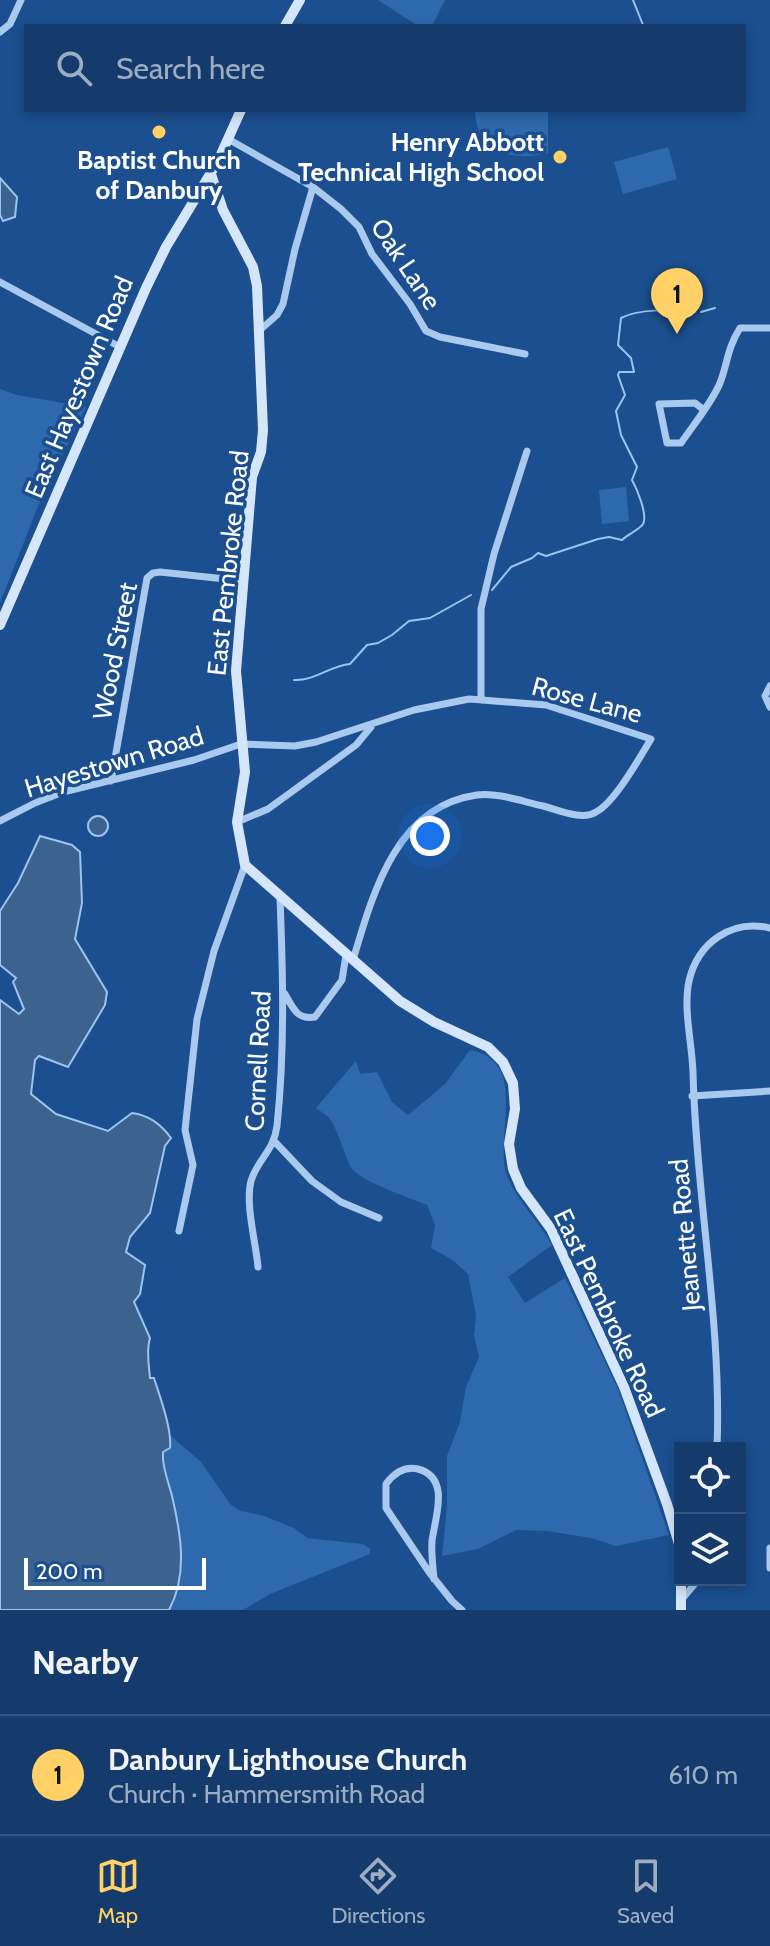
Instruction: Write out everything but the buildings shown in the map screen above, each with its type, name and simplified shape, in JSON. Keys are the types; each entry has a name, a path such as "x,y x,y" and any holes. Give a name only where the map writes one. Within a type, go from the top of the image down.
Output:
{"street":[{"path":"0,32 10,24 21,0"},
{"path":"286,24 300,0"},
{"name":"East Hayestown Road","path":"0,625 161,257 211,174 240,112"},
{"name":"Oak Lane","path":"228,139 313,187 341,209 359,227 372,254 410,304 426,331 440,337 525,354"},
{"name":"East Pembroke Road","path":"211,174 223,210 253,267 260,330 263,430 261,452 252,477 236,671 245,772 237,822 245,865 400,1001 434,1022 488,1047 503,1062 513,1083 515,1109 509,1144 513,1169 521,1188 551,1229 624,1387 674,1527"},
{"path":"260,330 277,315 283,304 313,187"},
{"path":"1,286 120,347"},
{"path":"704,410 695,403 659,404 667,443 681,443 704,410 721,381 728,347 740,328 770,328"},
{"path":"481,698 481,609 494,554 527,451"},
{"name":"Wood Street","path":"111,781 147,578 160,572 244,581"},
{"path":"770,686 765,696 770,707"},
{"name":"Rose Lane","path":"241,744 295,746 372,726 414,710 481,698 546,705 651,739 613,795 594,814 581,816 519,800 478,795 446,805 413,825 373,892 350,957"},
{"name":"Rose Lane","path":"237,822 268,809 356,745 372,726"},
{"name":"Hayestown Road","path":"0,821 63,792 241,744"},
{"path":"179,1231 193,1165 185,1130 197,1019 214,951 245,865"},
{"name":"Cornell Road","path":"258,1267 249,1194 252,1178 275,1142 281,1091 284,992 280,898"},
{"name":"Jeanette Road","path":"717,1442 714,1326 692,1096 689,982 696,961 709,942 731,928 756,925 770,928"},
{"path":"284,992 297,1013 308,1018 315,1017 342,980 350,957"},
{"path":"692,1096 770,1091"},
{"path":"275,1142 312,1181 341,1202 379,1218"},
{"path":"434,1579 432,1544 439,1494 437,1482 415,1468 404,1469 386,1484 386,1508 434,1579 462,1610"},
{"path":"770,1548 770,1568"},
{"path":"681,1605 694,1586"}],"shaded area":[{"path":"378,0 445,0 433,24 415,24"},
{"path":"475,112 548,112 548,153 522,156 499,151 489,145 477,125"},
{"path":"668,147 677,179 623,194 614,162"},
{"path":"0,178 17,197 15,217 3,221 0,215"},
{"path":"0,389 86,407 40,501 0,603"},
{"path":"626,487 629,521 602,524 599,490"},
{"path":"98,816 105,819 108,826 105,833 98,836 91,833 88,826 91,819"},
{"path":"40,836 72,845 80,852 82,903 75,939 107,992 105,1005 68,1067 39,1056 35,1060 31,1094 56,1114 108,1131 132,1113 143,1116 158,1124 171,1138 165,1146 150,1213 130,1237 126,1252 145,1265 140,1294 134,1302 150,1338 150,1378 154,1378 169,1432 170,1448 163,1452 163,1459 178,1525 181,1569 169,1610 0,1610 0,1000 19,1014 24,1009 13,982 16,978 0,965 0,911 18,883"},
{"path":"470,1050 489,1057 500,1069 505,1085 504,1160 507,1176 552,1245 508,1277 525,1303 565,1278 618,1389 669,1535 616,1546 591,1538 516,1530 478,1549 442,1556 447,1506 447,1456 460,1422 466,1387 479,1357 474,1336 476,1316 468,1274 451,1259 431,1248 435,1225 427,1205 373,1183 355,1172 330,1119 316,1108 356,1061 360,1074 377,1072 392,1102 408,1115 445,1084"},
{"path":"171,1436 201,1462 231,1505 241,1511 294,1528 307,1538 363,1544 370,1549 370,1554 270,1594 243,1610 169,1610 176,1598 179,1533 163,1459 163,1452 170,1448"}],"waterway":[{"path":"633,0 643,24"},
{"path":"701,312 715,308"},
{"path":"492,590 511,567 538,553 546,556 609,537 622,540 643,524 643,508 632,480 637,467 621,435 616,411 625,395 619,372 634,372 631,358 618,345 621,318 655,311 689,313"},
{"path":"294,680 350,664 367,645 378,643 409,621 430,618 471,595"}],"place":[{"name":"Baptist Church of Danbury","path":"159,132"},
{"name":"Henry Abbott Technical High School","path":"560,157"},
{"name":"Danbury Lighthouse Church","path":"677,334"}]}
